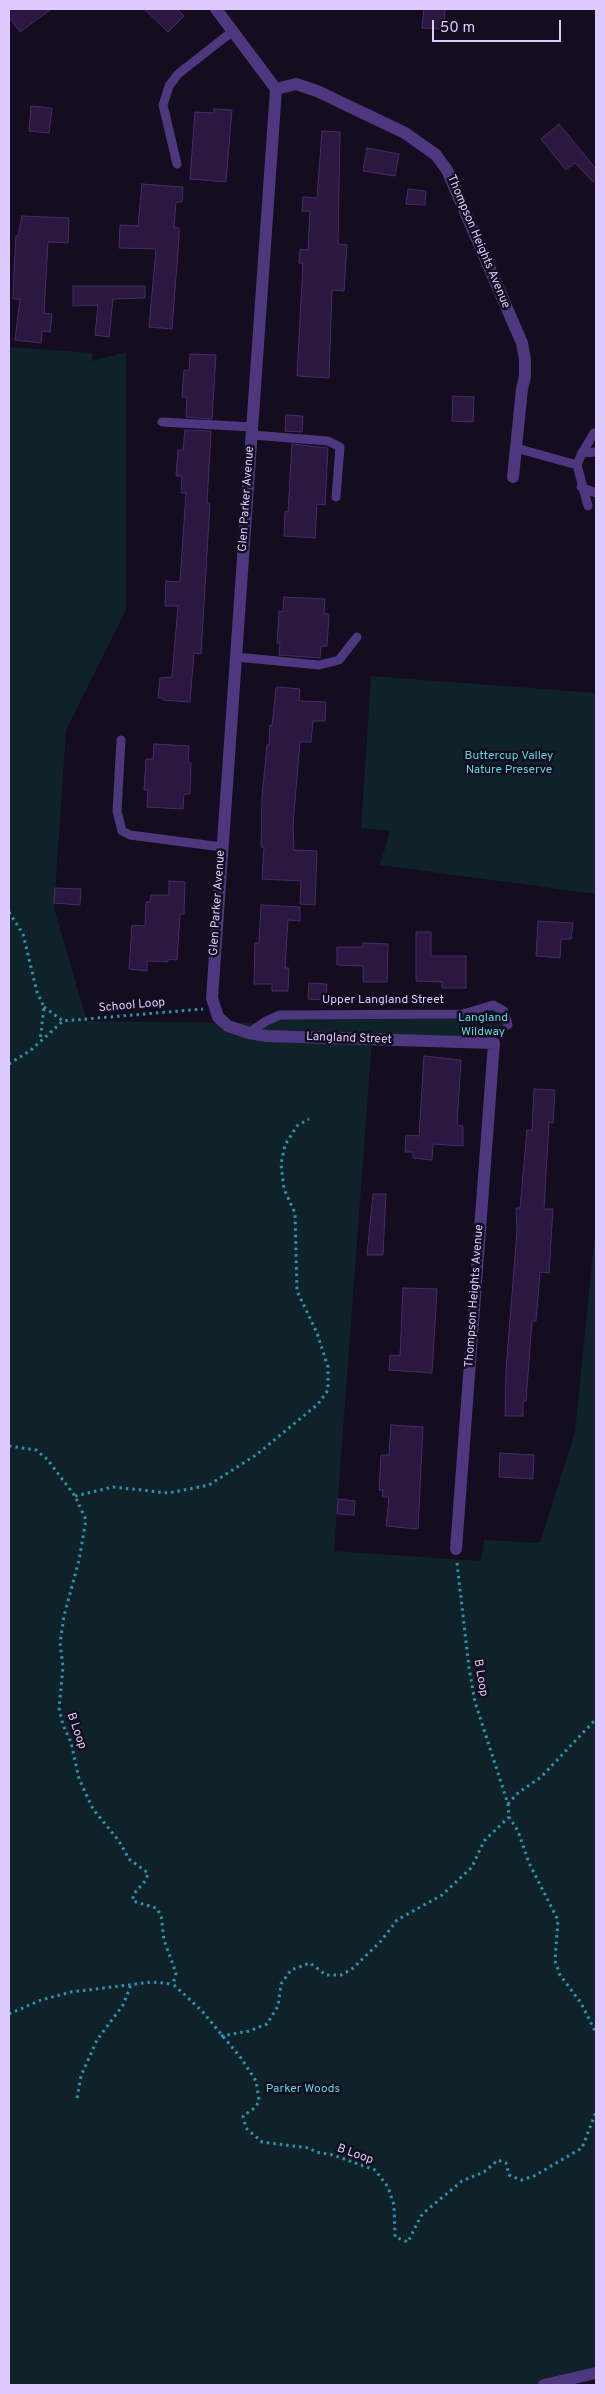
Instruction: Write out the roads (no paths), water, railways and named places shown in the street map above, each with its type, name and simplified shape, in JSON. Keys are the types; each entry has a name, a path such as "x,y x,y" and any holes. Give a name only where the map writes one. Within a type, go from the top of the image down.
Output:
{"street":[{"path":"216,9 276,89"},
{"name":"Thompson Heights Avenue","path":"276,89 296,84 335,99 421,143 447,170 458,190 512,324 522,343 526,360 514,477"},
{"name":"Glen Parker Avenue","path":"209,1009 212,989 276,89"},
{"name":"Langland Street","path":"209,1009 228,1026 266,1036 494,1044"},
{"name":"Thompson Heights Avenue","path":"456,1550 494,1044"},
{"path":"544,2385 596,2373"}],"lane":[{"path":"177,164 163,105 169,86 178,74 233,31"},
{"path":"162,422 328,441 340,448 336,497"},
{"path":"588,506 581,487 578,465 582,453 594,434"},
{"path":"516,448 578,465"},
{"path":"582,453 596,452"},
{"path":"581,487 596,493"},
{"path":"236,657 319,665 339,660 357,637"},
{"path":"121,740 116,811 122,830 130,835 222,846"},
{"name":"Upper Langland Street","path":"249,1033 266,1021 280,1015 463,1014 493,1005 504,1011 508,1025"}],"park label":[{"name":"Buttercup Valley Nature Preserve","path":"509,764"},
{"name":"Langland Wildway","path":"483,1026"},
{"name":"Parker Woods","path":"303,2090"}]}
